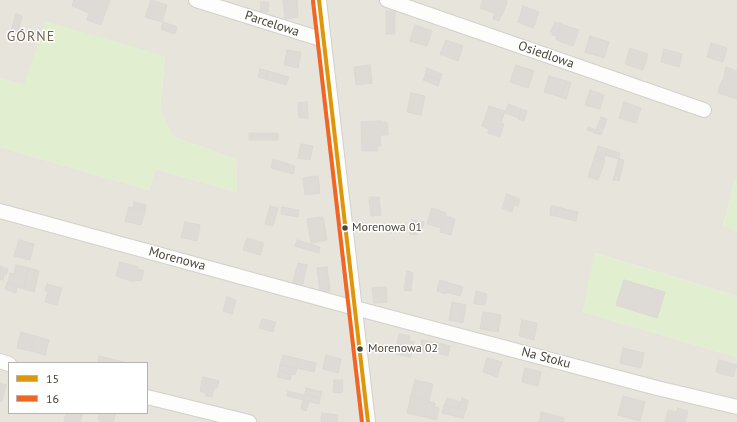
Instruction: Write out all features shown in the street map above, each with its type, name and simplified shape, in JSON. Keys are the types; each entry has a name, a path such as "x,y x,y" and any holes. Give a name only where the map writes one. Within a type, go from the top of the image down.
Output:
{"street":[{"name":"Parcelowa","path":"196,0 324,40"},
{"path":"319,0 368,422"},
{"name":"Osiedlowa","path":"387,0 704,110"},
{"name":"Morenowa","path":"0,211 355,308"},
{"name":"Na Stoku","path":"355,308 657,388 737,407"},
{"path":"148,397 250,422"}],"shaded area":[{"path":"0,0 737,0 737,180 735,180 723,226 737,231 737,296 595,253 583,312 737,357 737,422 0,422 0,147 149,190 155,169 237,192 236,159 173,137 160,109 165,56 24,85 0,78"}],"green space":[{"path":"45,21 165,56 160,109 173,137 236,159 237,192 155,169 149,190 0,147 0,78 24,85"},
{"path":"735,180 737,180 737,231 723,227"},
{"path":"594,253 737,296 737,357 583,312"}],"building":[{"path":"74,0 110,0 101,25 87,20 89,13 72,6"},
{"path":"151,0 167,5 162,22 145,17"},
{"path":"283,0 297,0 298,17 285,19"},
{"path":"483,0 507,0 499,21 493,19 495,13 480,8"},
{"path":"261,2 269,2 268,12 260,12"},
{"path":"523,6 539,12 533,28 518,22"},
{"path":"386,11 395,11 395,34 386,34"},
{"path":"16,14 22,16 16,39 9,38"},
{"path":"163,22 177,27 175,34 161,29"},
{"path":"555,22 561,24 557,36 552,35 553,32 550,32"},
{"path":"561,24 579,30 573,46 556,40"},
{"path":"415,25 432,31 427,46 410,41"},
{"path":"590,36 609,42 604,58 585,52"},
{"path":"446,40 463,46 458,61 440,54"},
{"path":"711,43 727,48 723,62 707,57"},
{"path":"630,48 648,54 643,70 625,64"},
{"path":"664,49 682,54 679,67 661,62"},
{"path":"287,50 301,52 298,68 284,65"},
{"path":"370,65 372,83 356,85 354,67"},
{"path":"516,65 534,71 528,88 510,82"},
{"path":"726,67 737,71 737,99 718,93 725,75"},
{"path":"427,68 442,74 440,80 425,75"},
{"path":"260,69 268,71 265,79 258,77"},
{"path":"268,71 289,77 286,85 265,79"},
{"path":"425,75 440,80 438,86 423,80"},
{"path":"549,76 566,81 561,97 544,92"},
{"path":"566,81 571,83 566,99 561,97"},
{"path":"590,90 604,95 600,109 585,105"},
{"path":"411,93 425,96 421,115 407,112"},
{"path":"307,102 308,118 299,118 298,103"},
{"path":"624,102 641,108 636,123 619,118"},
{"path":"508,104 521,109 519,118 505,113"},
{"path":"489,106 505,111 501,123 504,124 500,137 488,133 489,129 482,126"},
{"path":"521,109 527,111 524,121 518,119"},
{"path":"601,117 607,119 601,135 587,130 588,127 596,130"},
{"path":"361,122 387,122 388,135 380,135 381,146 377,146 378,151 362,151"},
{"path":"249,133 278,133 278,140 249,140"},
{"path":"301,144 313,146 310,160 298,158"},
{"path":"598,146 607,149 604,159 595,156"},
{"path":"607,149 620,153 619,159 605,155"},
{"path":"595,156 605,160 598,180 588,177"},
{"path":"273,159 295,166 293,174 271,168"},
{"path":"619,159 624,160 619,181 613,180"},
{"path":"318,176 320,193 305,195 303,178"},
{"path":"507,194 520,199 518,206 514,205 512,212 502,208"},
{"path":"369,197 379,197 381,215 371,216"},
{"path":"134,202 146,205 145,211 133,208"},
{"path":"270,206 278,208 273,226 265,224"},
{"path":"551,206 557,207 555,216 550,215"},
{"path":"129,207 145,211 141,225 125,221"},
{"path":"282,207 299,210 298,217 281,214"},
{"path":"557,207 578,212 576,221 555,216"},
{"path":"432,208 446,213 445,216 455,219 451,235 440,232 441,228 427,224"},
{"path":"323,217 327,240 311,243 307,219"},
{"path":"412,220 424,222 423,227 411,225"},
{"path":"185,222 200,225 197,241 181,237"},
{"path":"411,225 418,226 417,235 410,234"},
{"path":"247,238 264,243 260,255 243,250"},
{"path":"19,240 34,244 30,260 14,256"},
{"path":"297,240 320,247 319,253 295,246"},
{"path":"120,262 138,267 137,269 144,271 141,281 134,280 134,282 116,276"},
{"path":"298,263 307,265 302,287 292,285"},
{"path":"16,265 29,268 24,289 8,283 10,273 14,274"},
{"path":"0,266 8,269 3,280 0,279"},
{"path":"327,267 330,291 320,292 317,268"},
{"path":"29,268 39,271 34,292 24,289"},
{"path":"407,271 413,273 411,291 404,290"},
{"path":"440,280 463,287 460,296 437,291"},
{"path":"624,280 665,292 657,318 616,305"},
{"path":"7,283 17,286 16,293 5,289"},
{"path":"47,284 62,288 57,305 45,302 48,291 45,291"},
{"path":"386,287 387,302 374,303 372,288"},
{"path":"476,291 487,294 485,305 474,304"},
{"path":"227,297 236,300 232,314 223,311"},
{"path":"452,302 466,305 463,323 449,320"},
{"path":"483,312 501,315 498,332 480,329"},
{"path":"262,319 276,322 273,332 259,328"},
{"path":"522,320 537,323 534,340 519,336"},
{"path":"21,332 35,336 31,351 17,348"},
{"path":"399,334 410,336 409,341 414,342 411,357 395,354"},
{"path":"35,336 49,340 45,355 31,351"},
{"path":"422,340 434,342 432,353 420,351"},
{"path":"435,342 450,346 448,356 433,352"},
{"path":"623,348 644,353 641,368 620,363"},
{"path":"283,355 299,359 297,368 280,365"},
{"path":"326,355 341,359 338,373 323,369"},
{"path":"99,356 124,362 98,362"},
{"path":"487,358 502,362 497,377 483,372"},
{"path":"299,359 316,363 314,372 297,368"},
{"path":"719,360 737,365 733,377 716,372"},
{"path":"280,365 297,368 295,375 279,371"},
{"path":"525,368 541,372 538,386 522,382"},
{"path":"279,371 292,374 290,380 277,377"},
{"path":"203,377 219,381 217,388 214,388 212,397 206,396 206,393 200,391"},
{"path":"334,380 343,380 342,393 333,392"},
{"path":"415,380 433,384 429,401 411,396"},
{"path":"0,383 6,385 2,402 0,401"},
{"path":"306,388 322,392 320,398 305,394"},
{"path":"288,391 304,395 303,400 287,396"},
{"path":"305,394 320,398 319,404 303,400"},
{"path":"411,396 428,401 425,417 407,413"},
{"path":"623,396 645,402 640,421 618,415"},
{"path":"447,398 461,402 459,409 445,405"},
{"path":"462,398 468,400 466,411 459,409"},
{"path":"303,400 309,401 306,411 301,409"},
{"path":"428,401 435,403 434,407 439,408 436,420 425,417"},
{"path":"444,405 465,411 463,418 442,413"},
{"path":"678,408 688,411 685,422 665,422 668,410 677,412"},
{"path":"541,412 564,418 563,422 539,422"},
{"path":"322,413 338,415 337,422 321,422"},
{"path":"66,414 83,414 80,422 64,422"},
{"path":"100,414 116,414 113,422 98,420"}],"transit line":[{"name":"15","path":"319,0 368,422"},
{"name":"16","path":"313,1 362,422"}],"place":[{"name":"Morenowa 01","path":"345,228"},
{"name":"Morenowa 02","path":"360,349"}],"district":[{"name":"GÓRNE","path":"31,37"}]}
